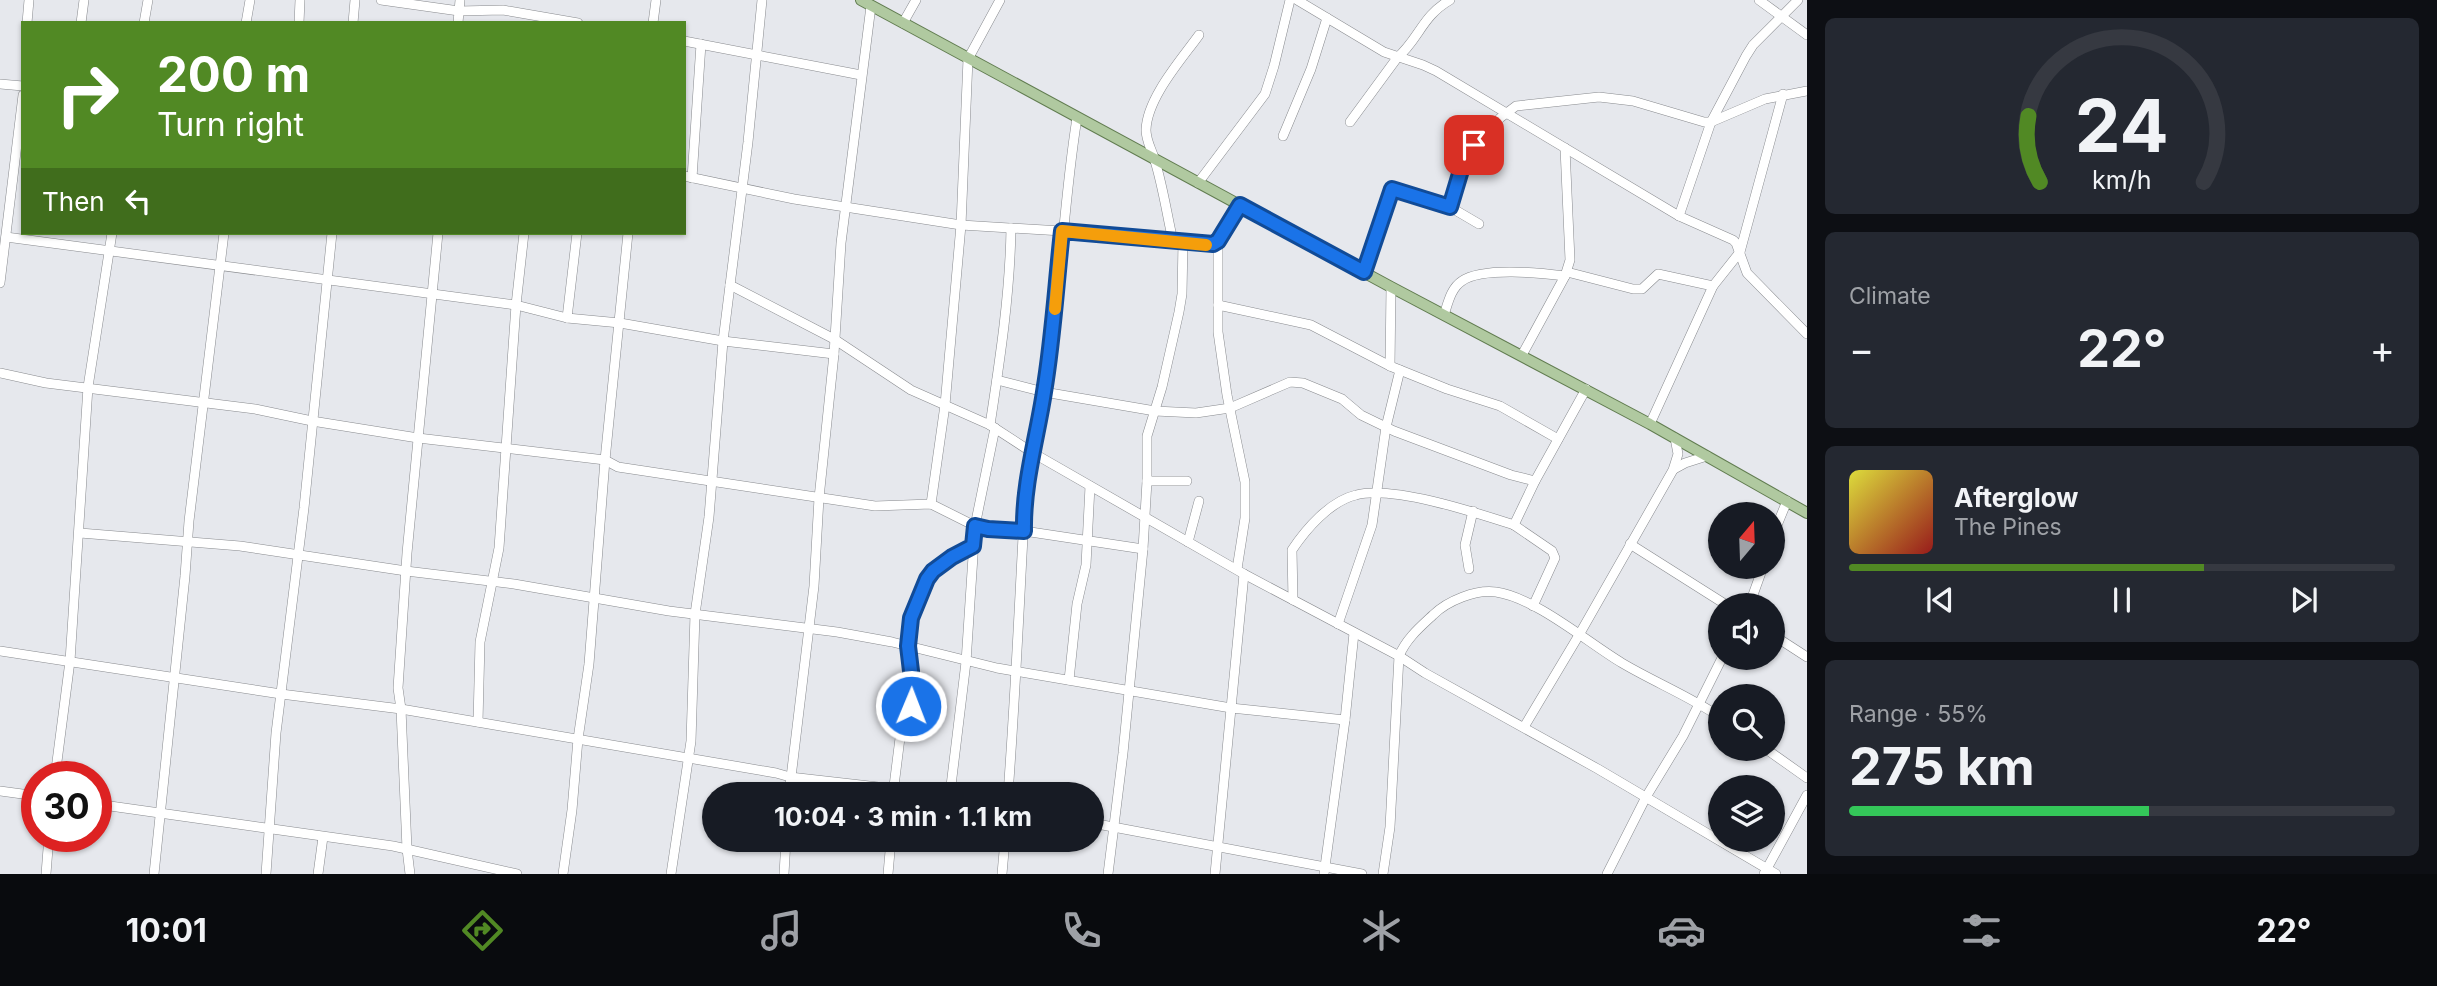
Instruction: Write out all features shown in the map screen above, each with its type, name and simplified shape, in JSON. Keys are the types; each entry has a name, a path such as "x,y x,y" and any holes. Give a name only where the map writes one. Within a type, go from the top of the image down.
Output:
{"main road":[{"path":"866,3 1391,287 1586,389 1807,513"}],"street":[{"path":"27,21 29,0"},
{"path":"81,21 84,0"},
{"path":"144,21 148,0"},
{"path":"246,21 250,0"},
{"path":"299,21 300,0"},
{"path":"353,21 355,0"},
{"path":"381,0 459,10 503,10 545,20"},
{"path":"458,21 460,0"},
{"path":"653,21 656,0"},
{"path":"671,874 693,725 695,614 709,517 723,341 762,0"},
{"path":"903,23 916,0"},
{"path":"931,504 945,405 961,225 968,59 1000,0"},
{"path":"1198,183 1265,94 1290,0"},
{"path":"1297,0 1397,58 1436,71 1679,216 1733,240 1747,273 1807,334"},
{"path":"1350,122 1397,58 1406,50 1427,18 1450,0"},
{"path":"1759,0 1807,35"},
{"path":"1679,216 1711,122 1746,56 1798,0"},
{"path":"789,782 809,629 845,207 861,75 866,3"},
{"path":"1283,136 1311,69 1327,18"},
{"path":"1108,874 1143,549 1147,436 1182,294 1178,242 1146,128 1157,96 1199,35"},
{"path":"686,41 861,75"},
{"path":"701,44 688,177 845,207 961,225 1062,231 1205,245 1218,241"},
{"path":"0,84 21,86"},
{"path":"1450,207 1468,154 1510,108 1599,97 1633,102 1711,122 1753,103 1783,94 1807,91"},
{"path":"1650,424 1713,286 1740,252 1783,94"},
{"path":"0,283 21,112"},
{"path":"1010,782 1027,483 1053,331 1062,231 1077,118"},
{"path":"1522,355 1566,274 1571,249 1565,148"},
{"path":"1364,272 1392,189 1450,207 1479,223"},
{"path":"1215,874 1245,518 1245,482 1218,332 1218,241 1240,205"},
{"path":"951,782 966,662 975,526 993,427 1010,272 1011,228"},
{"path":"57,761 70,661 88,387 112,235"},
{"path":"154,874 189,521 224,235"},
{"path":"266,874 281,694 331,235"},
{"path":"410,874 398,688 406,571 438,235"},
{"path":"478,722 480,642 499,548 516,305 524,235"},
{"path":"567,318 577,235"},
{"path":"563,874 589,664 605,460 628,235"},
{"path":"6,237 326,282 516,305 567,318 620,323 723,341 834,354"},
{"path":"1444,314 1452,292 1460,282 1493,273 1566,274 1633,289 1642,289 1658,274 1713,286"},
{"path":"730,285 834,339 911,390 993,427 1144,517 1399,656 1646,797 1766,871 1776,874"},
{"path":"1390,366 1391,287"},
{"path":"1218,304 1311,326 1399,370 1500,406 1558,439"},
{"path":"1338,624 1372,525 1386,426 1399,370"},
{"path":"0,373 46,383 202,402 418,438 605,460 618,467 819,498 884,507 931,504 975,526 988,529 1024,531 1143,549"},
{"path":"997,380 1044,392 1155,411 1204,413 1230,408 1295,382 1342,399 1361,415 1386,426 1454,454 1535,481"},
{"path":"1514,525 1586,389"},
{"path":"1524,727 1673,470 1678,454 1675,438"},
{"path":"1673,470 1707,456"},
{"path":"1147,481 1186,481"},
{"path":"1069,680 1077,604 1086,565 1090,486"},
{"path":"1293,600 1291,553 1300,538 1328,510 1339,503 1357,494 1376,493 1473,511 1514,525 1552,551 1555,558 1533,606"},
{"path":"1188,542 1199,501"},
{"path":"1785,506 1787,501"},
{"path":"1469,569 1465,545 1473,511"},
{"path":"80,533 240,546 493,581 593,599 837,632 908,646 966,662 1231,708 1345,720"},
{"path":"1630,544 1708,593"},
{"path":"894,782 901,738 911,706 908,646 911,618 933,571 973,546"},
{"path":"1383,874 1390,827 1399,656 1404,644 1439,609 1479,593 1496,592 1533,606 1622,663 1708,710"},
{"path":"1325,870 1354,633"},
{"path":"1785,643 1807,657"},
{"path":"0,651 281,694 401,709 824,782"},
{"path":"1607,874 1646,797 1683,736 1715,670"},
{"path":"1783,761 1807,778"},
{"path":"0,791 21,794"},
{"path":"1766,871 1807,795"},
{"path":"112,806 407,849 517,874"},
{"path":"1104,825 1219,846 1325,870 1362,874"},
{"path":"318,874 323,837"},
{"path":"46,874 48,852"},
{"path":"784,874 785,852"},
{"path":"888,874 890,852"},
{"path":"1002,874 1004,852"}],"slow traffic":[{"path":"1055,309 1062,231 1206,245"}],"route":[{"path":"911,706 909,628 927,579 952,557 973,546 975,526 1024,531 1029,471 1053,331 1062,231 1213,244 1218,241 1240,205 1364,272 1392,189 1450,207 1462,167 1474,145"}]}
